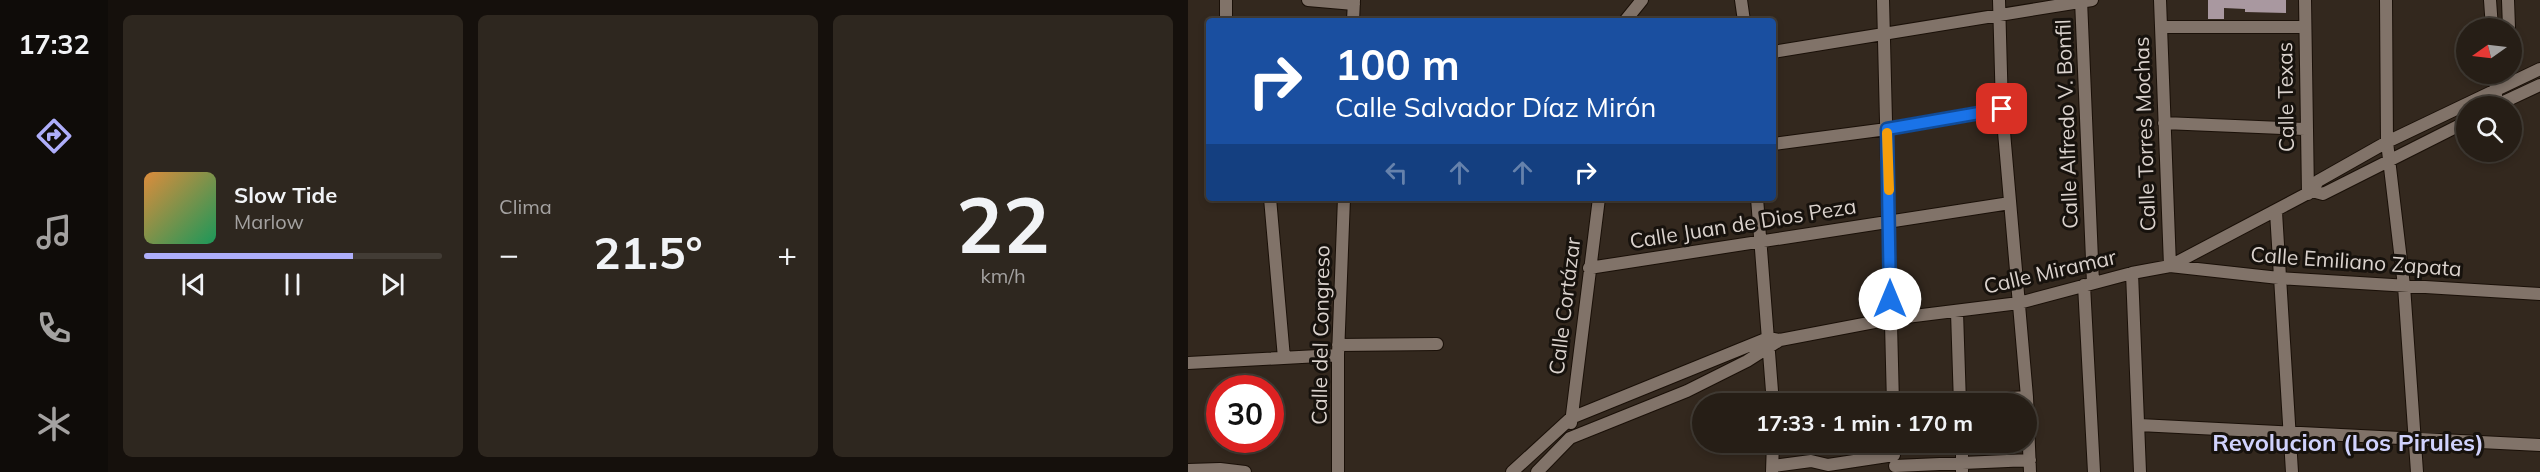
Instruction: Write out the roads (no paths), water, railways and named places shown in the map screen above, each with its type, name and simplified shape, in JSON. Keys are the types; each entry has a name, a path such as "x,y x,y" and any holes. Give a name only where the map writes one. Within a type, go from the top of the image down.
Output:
{"street":[{"path":"1226,0 1226,18"},
{"path":"1308,0 1354,2 1353,18"},
{"path":"1627,18 1642,0"},
{"path":"1741,0 1744,18"},
{"path":"1883,0 1893,393"},
{"path":"1999,0 2002,109 2027,393"},
{"name":"Calle Torres Mochas","path":"2160,0 2170,266"},
{"name":"Calle Texas","path":"2305,0 2305,129 2310,193"},
{"path":"2386,0 2387,141 2404,286 2417,472"},
{"path":"2490,0 2491,18"},
{"path":"2508,0 2509,18"},
{"path":"1776,51 2085,1"},
{"name":"Calle Alfredo V. Bonfil","path":"2085,1 2094,472"},
{"path":"2160,27 2305,27"},
{"name":"Calle Miramar","path":"1571,418 1772,342 1890,319 2019,303 2132,273 2170,266 2310,193 2318,181 2387,141 2495,88 2540,69"},
{"path":"2495,84 2495,96"},
{"path":"2517,96 2540,85"},
{"path":"1776,144 1887,129 2002,109"},
{"path":"2164,123 2305,129"},
{"name":"Calle Miramar","path":"2310,193 2323,194 2456,127"},
{"path":"1270,201 1284,358"},
{"name":"Calle del Congreso","path":"1338,472 1338,350 1344,201"},
{"name":"Calle Cortázar","path":"1570,438 1599,201"},
{"path":"1757,201 1759,240 1772,342 1773,393"},
{"name":"Calle Juan de Dios Peza","path":"1589,268 2010,203"},
{"path":"2276,212 2292,472"},
{"name":"Calle Emiliano Zapata","path":"2170,266 2279,278 2540,294"},
{"path":"2132,273 2140,472"},
{"path":"1958,312 1960,393"},
{"name":"Calle Miramar","path":"1537,472 1570,438 1687,391 1772,342"},
{"path":"1188,363 1284,358 1338,350 1437,344"},
{"path":"1512,472 1571,418"},
{"path":"2139,425 2540,445"},
{"path":"1773,453 1773,469 1811,461 1835,468 1895,459 1962,468 2030,466"},
{"path":"1188,470 1220,469 1245,472"}],"district":[{"name":"Revolucion (Los Pirules)","path":"2348,443"}]}
